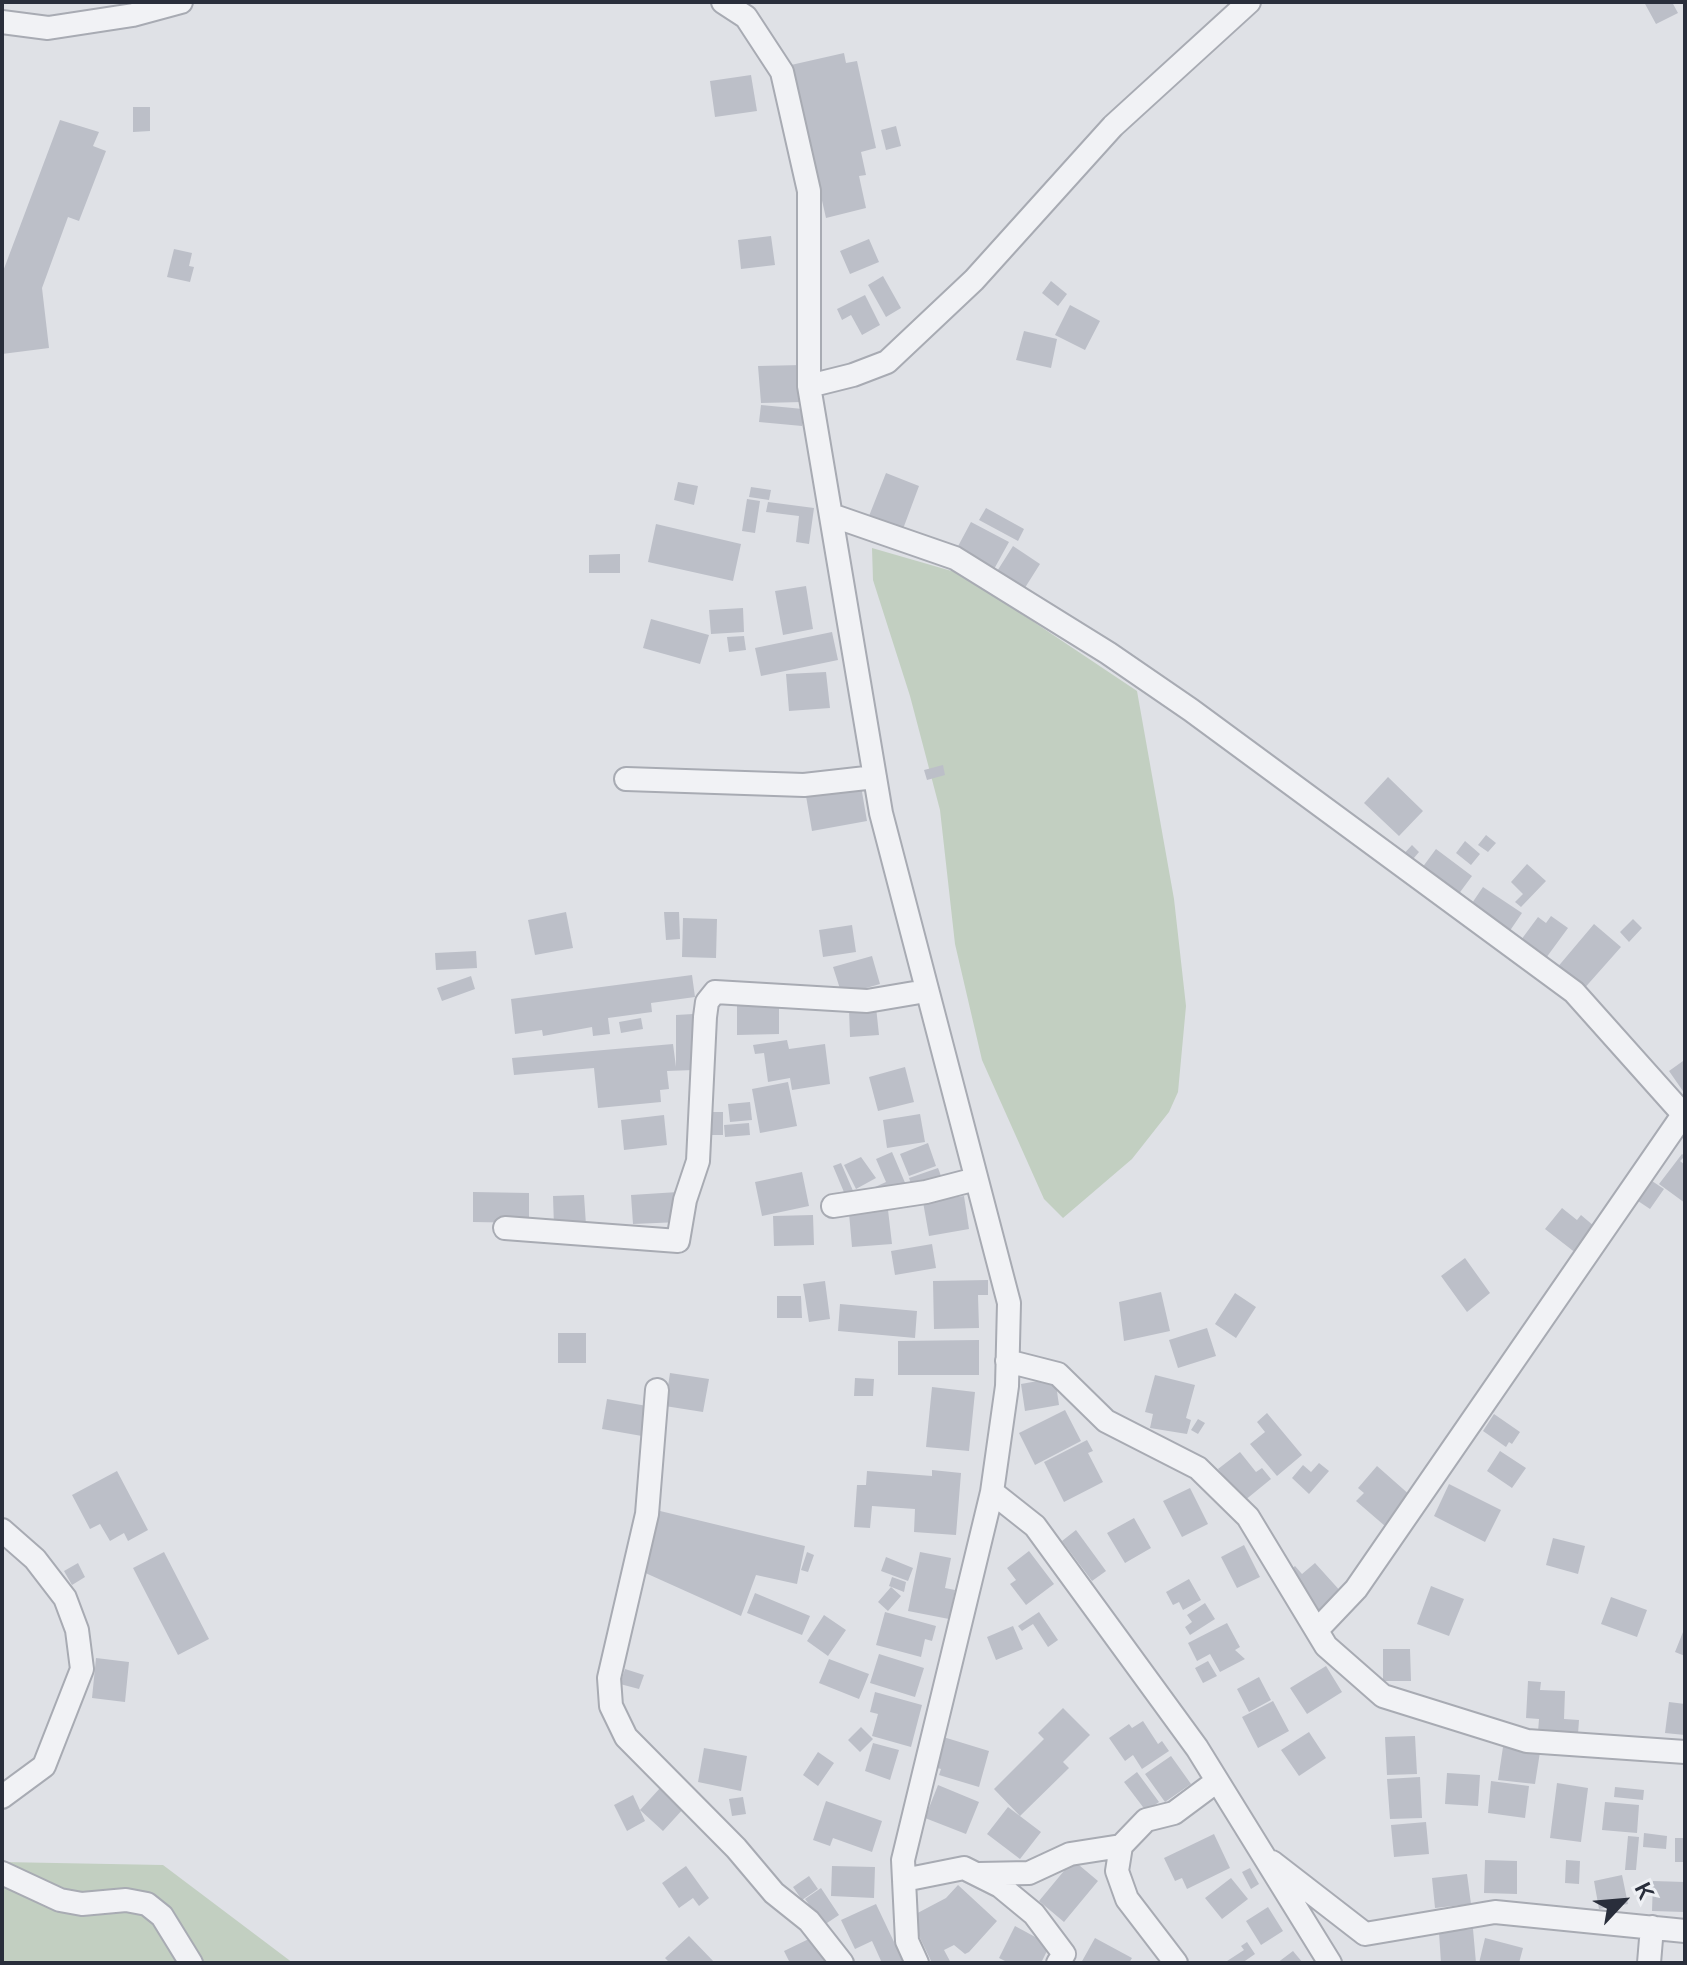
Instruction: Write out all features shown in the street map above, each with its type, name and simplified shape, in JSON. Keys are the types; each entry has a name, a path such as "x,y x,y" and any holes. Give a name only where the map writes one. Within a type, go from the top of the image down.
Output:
{"street":[{"path":"2,22 48,28 133,15 181,2"},
{"path":"723,2 746,17 782,72 809,191 809,386 875,777 926,991 1009,1303 1007,1361 992,1492 903,1860 907,1941 917,1963"},
{"path":"809,386 853,375 887,362 974,280 1113,126 1249,2"},
{"path":"831,515 955,558 1108,653 1191,710 1574,992 1684,1113 1356,1589 1317,1630"},
{"path":"626,779 804,785 875,777"},
{"path":"505,1228 678,1241 685,1200 698,1161 705,1017 707,1002 715,992 867,1001 926,991"},
{"path":"833,1206 926,1192 976,1179"},
{"path":"1007,1361 1058,1374 1106,1421 1198,1468 1248,1517 1326,1646 1383,1696 1527,1741 1685,1752"},
{"path":"657,1390 647,1514 609,1678 611,1706 626,1737 736,1848 774,1893 809,1921 842,1963"},
{"path":"992,1492 1035,1526 1217,1781 1330,1963"},
{"path":"2,1530 35,1559 65,1598 77,1630 82,1669 44,1766 2,1797"},
{"path":"1176,1963 1127,1899 1117,1871 1121,1846 1146,1820 1174,1813 1217,1781"},
{"path":"976,1874 1029,1873 1070,1854 1121,1846"},
{"path":"1262,1854 1365,1934 1495,1912 1685,1931"},
{"path":"904,1880 964,1868 1000,1886 1034,1914 1064,1954 1058,1963"},
{"path":"2,1873 60,1900 82,1904 126,1900 147,1904 162,1916 191,1963"},
{"path":"1649,1963 1652,1927"}],"green space":[{"path":"872,548 962,574 1137,691 1174,899 1186,1006 1178,1092 1169,1112 1132,1159 1063,1218 1044,1199 982,1060 955,944 940,810 910,696 873,580"},
{"path":"2,1862 163,1865 293,1963 2,1963"}],"building":[{"path":"1644,2 1672,2 1678,13 1656,24"},
{"path":"844,53 846,63 857,61 876,148 861,152 866,175 859,176 866,208 826,218 791,65"},
{"path":"751,75 757,111 715,117 710,81"},
{"path":"133,107 150,107 150,131 133,132"},
{"path":"60,120 99,132 93,146 106,151 79,221 68,217 42,288 49,348 2,354 2,274"},
{"path":"896,126 901,146 886,150 881,130"},
{"path":"771,236 775,265 741,269 738,240"},
{"path":"869,239 879,262 850,274 840,251"},
{"path":"174,249 192,253 189,266 194,267 190,282 167,277"},
{"path":"883,276 901,308 886,317 868,285"},
{"path":"1051,281 1067,294 1058,306 1042,293"},
{"path":"865,295 880,325 862,335 851,315 842,320 837,309"},
{"path":"1070,305 1100,321 1085,350 1055,335"},
{"path":"1024,331 1057,339 1051,368 1016,360"},
{"path":"802,365 802,402 761,403 758,366"},
{"path":"761,405 803,409 802,426 759,422"},
{"path":"886,473 919,486 903,529 869,516"},
{"path":"678,482 698,486 694,505 674,500"},
{"path":"751,487 771,490 769,500 749,497"},
{"path":"747,499 760,501 755,533 742,531"},
{"path":"768,502 814,508 809,544 796,542 799,516 766,512"},
{"path":"986,508 1024,529 1018,541 979,520"},
{"path":"971,522 1009,542 993,571 956,550"},
{"path":"656,524 741,544 733,581 648,562"},
{"path":"1013,546 1040,564 1021,594 994,576"},
{"path":"620,554 620,573 589,573 589,555"},
{"path":"806,586 813,629 783,635 775,591"},
{"path":"743,608 744,632 711,634 709,610"},
{"path":"651,619 709,635 700,664 643,648"},
{"path":"832,632 838,660 761,676 755,648"},
{"path":"744,636 746,650 729,652 727,637"},
{"path":"826,672 830,708 789,711 786,674"},
{"path":"943,765 945,775 927,780 924,770"},
{"path":"1388,777 1423,811 1399,836 1364,803"},
{"path":"861,786 867,821 812,831 806,796"},
{"path":"1486,835 1496,843 1488,852 1478,845"},
{"path":"1465,841 1480,854 1471,865 1456,853"},
{"path":"1412,845 1419,852 1408,865 1400,858"},
{"path":"1436,849 1472,876 1455,899 1419,872"},
{"path":"1527,864 1546,881 1521,907 1515,902 1523,894 1511,882"},
{"path":"1483,887 1522,913 1507,935 1468,909"},
{"path":"566,912 573,948 535,955 528,920"},
{"path":"664,912 679,912 680,939 666,940"},
{"path":"1551,916 1568,928 1546,958 1521,940 1538,917 1546,923"},
{"path":"683,918 717,919 716,958 682,957"},
{"path":"1633,919 1642,928 1629,942 1620,932"},
{"path":"1594,924 1621,947 1582,991 1556,969"},
{"path":"852,925 856,952 823,957 819,930"},
{"path":"476,951 477,968 436,970 435,953"},
{"path":"872,956 880,984 842,995 833,967"},
{"path":"692,975 695,997 651,1003 652,1012 608,1018 610,1034 593,1036 592,1027 543,1036 542,1030 515,1034 511,999"},
{"path":"471,976 475,989 442,1001 437,988"},
{"path":"779,1001 779,1034 737,1035 737,1002"},
{"path":"876,1007 879,1035 850,1037 849,1009"},
{"path":"693,1014 694,1070 667,1071 669,1089 660,1090 661,1102 598,1108 594,1068 514,1075 512,1058 673,1044 676,1067 676,1015"},
{"path":"641,1018 643,1029 621,1033 619,1022"},
{"path":"787,1040 789,1049 825,1044 830,1084 792,1090 790,1078 768,1082 764,1053 755,1054 753,1045"},
{"path":"1683,1061 1685,1063 1685,1094 1669,1071"},
{"path":"905,1067 914,1102 878,1111 869,1077"},
{"path":"788,1082 797,1126 760,1133 752,1089"},
{"path":"750,1102 752,1120 730,1122 728,1104"},
{"path":"706,1112 723,1112 723,1135 707,1135"},
{"path":"920,1114 925,1142 887,1148 883,1120"},
{"path":"664,1115 667,1145 624,1150 621,1120"},
{"path":"749,1123 750,1135 725,1137 724,1125"},
{"path":"928,1143 936,1166 909,1176 900,1154"},
{"path":"892,1152 906,1185 879,1197 875,1187 886,1182 876,1159"},
{"path":"1682,1154 1685,1156 1680,1161 1685,1165 1685,1203 1659,1184"},
{"path":"861,1157 876,1178 856,1189 844,1165"},
{"path":"841,1163 854,1193 846,1197 833,1166"},
{"path":"938,1168 943,1181 914,1192 909,1178"},
{"path":"802,1172 809,1206 762,1216 755,1182"},
{"path":"1652,1181 1664,1189 1650,1209 1638,1201"},
{"path":"473,1192 529,1193 529,1223 473,1222"},
{"path":"678,1192 680,1222 633,1224 631,1195"},
{"path":"584,1195 586,1225 554,1227 553,1196"},
{"path":"964,1196 969,1229 929,1236 923,1202"},
{"path":"1562,1208 1577,1220 1581,1215 1601,1232 1581,1257 1545,1229"},
{"path":"888,1210 892,1244 852,1247 849,1213"},
{"path":"813,1215 814,1245 774,1246 773,1216"},
{"path":"932,1244 936,1268 895,1275 891,1251"},
{"path":"1465,1258 1490,1293 1467,1312 1441,1276"},
{"path":"988,1280 988,1295 978,1295 979,1328 934,1329 933,1281"},
{"path":"825,1281 830,1319 809,1322 803,1284"},
{"path":"1161,1292 1170,1331 1124,1341 1119,1302"},
{"path":"1235,1293 1256,1307 1236,1338 1215,1324"},
{"path":"777,1296 801,1296 802,1318 777,1318"},
{"path":"840,1304 917,1311 915,1338 838,1331"},
{"path":"1207,1328 1216,1356 1178,1368 1169,1340"},
{"path":"558,1333 586,1333 586,1363 558,1363"},
{"path":"979,1340 979,1375 898,1375 898,1341"},
{"path":"670,1373 709,1379 703,1412 665,1406"},
{"path":"1155,1375 1195,1385 1186,1418 1191,1420 1187,1434 1150,1428 1153,1414 1145,1412"},
{"path":"855,1378 874,1379 873,1396 854,1396"},
{"path":"1055,1378 1059,1405 1025,1411 1021,1384"},
{"path":"932,1387 975,1392 969,1451 926,1447"},
{"path":"607,1399 647,1406 642,1436 602,1429"},
{"path":"1065,1410 1081,1441 1035,1465 1019,1433"},
{"path":"1267,1413 1302,1455 1277,1476 1250,1444 1265,1432 1257,1422"},
{"path":"1494,1414 1520,1432 1506,1447 1483,1431"},
{"path":"1198,1419 1205,1423 1198,1434 1191,1430"},
{"path":"1087,1440 1093,1451 1088,1453 1103,1482 1064,1502 1044,1462"},
{"path":"1500,1451 1526,1468 1512,1488 1487,1471"},
{"path":"1240,1452 1256,1472 1262,1468 1271,1479 1244,1501 1218,1469"},
{"path":"1319,1463 1329,1471 1309,1494 1292,1478 1303,1465 1311,1472"},
{"path":"1377,1466 1411,1496 1385,1526 1356,1501 1364,1493 1358,1488"},
{"path":"932,1470 961,1473 956,1535 914,1532 915,1509 872,1506 870,1528 854,1527 857,1485 866,1485 867,1471 932,1476"},
{"path":"117,1471 148,1530 128,1541 124,1533 110,1541 100,1524 90,1529 72,1495"},
{"path":"1449,1484 1501,1510 1485,1542 1434,1516"},
{"path":"1190,1488 1208,1524 1182,1537 1163,1501"},
{"path":"656,1510 805,1546 797,1584 756,1575 741,1616 641,1571"},
{"path":"1134,1518 1151,1548 1125,1563 1107,1533"},
{"path":"1076,1530 1106,1571 1092,1581 1062,1541"},
{"path":"1553,1538 1585,1546 1578,1574 1546,1565"},
{"path":"1244,1545 1260,1577 1237,1588 1221,1557"},
{"path":"1029,1551 1054,1584 1026,1605 1010,1584 1016,1580 1007,1568"},
{"path":"164,1552 209,1639 178,1655 133,1568"},
{"path":"807,1552 814,1555 808,1572 801,1570"},
{"path":"920,1552 951,1558 945,1588 955,1590 949,1619 908,1611"},
{"path":"886,1557 913,1568 908,1581 881,1571"},
{"path":"78,1563 85,1577 72,1585 64,1571"},
{"path":"1315,1563 1343,1594 1319,1615 1285,1575 1295,1566 1302,1574"},
{"path":"892,1577 906,1582 904,1592 889,1586"},
{"path":"1189,1579 1201,1600 1183,1610 1179,1602 1173,1605 1166,1592"},
{"path":"1431,1586 1464,1599 1449,1636 1417,1624"},
{"path":"891,1587 901,1596 888,1611 878,1602"},
{"path":"755,1593 810,1616 802,1635 747,1613"},
{"path":"1611,1597 1647,1610 1637,1637 1601,1624"},
{"path":"1205,1603 1215,1619 1190,1635 1185,1627 1192,1622 1187,1615"},
{"path":"885,1612 936,1626 932,1641 925,1639 921,1657 876,1645"},
{"path":"1039,1612 1058,1640 1048,1647 1033,1624 1022,1631 1018,1626"},
{"path":"824,1615 846,1630 828,1656 807,1641"},
{"path":"1227,1623 1240,1647 1235,1650 1245,1659 1220,1672 1210,1654 1197,1661 1188,1643"},
{"path":"1013,1626 1023,1649 996,1660 987,1637"},
{"path":"1685,1627 1685,1656 1675,1652"},
{"path":"1383,1649 1410,1649 1411,1681 1383,1681"},
{"path":"879,1654 924,1668 915,1697 870,1683"},
{"path":"96,1658 129,1662 125,1702 92,1698"},
{"path":"829,1659 869,1674 859,1699 819,1683"},
{"path":"1208,1661 1217,1676 1203,1683 1195,1668"},
{"path":"1326,1666 1342,1692 1307,1714 1290,1688"},
{"path":"625,1669 644,1675 639,1689 620,1684"},
{"path":"1259,1677 1271,1700 1249,1712 1237,1689"},
{"path":"1528,1681 1541,1682 1540,1690 1565,1691 1564,1719 1579,1720 1578,1734 1538,1732 1539,1719 1526,1718"},
{"path":"875,1692 922,1705 911,1747 872,1736 878,1714 870,1712"},
{"path":"1273,1701 1289,1731 1258,1748 1242,1717"},
{"path":"1669,1702 1685,1704 1685,1735 1665,1733"},
{"path":"1063,1708 1090,1735 1063,1762 1069,1768 1020,1816 994,1789 1044,1739 1038,1733"},
{"path":"1143,1721 1158,1744 1162,1741 1169,1751 1142,1769 1133,1755 1125,1761 1109,1738 1129,1724 1132,1728"},
{"path":"861,1727 873,1739 860,1752 848,1740"},
{"path":"1309,1732 1326,1758 1299,1776 1281,1750"},
{"path":"940,1736 989,1751 979,1787 939,1775 941,1769 931,1766"},
{"path":"1415,1736 1417,1774 1387,1775 1385,1737"},
{"path":"873,1743 899,1750 890,1780 865,1771"},
{"path":"1503,1747 1540,1752 1535,1784 1498,1780"},
{"path":"704,1748 747,1756 741,1791 698,1782"},
{"path":"818,1752 834,1763 818,1786 803,1775"},
{"path":"1171,1756 1191,1784 1165,1802 1145,1774"},
{"path":"1137,1772 1159,1802 1146,1811 1124,1782"},
{"path":"1447,1773 1480,1775 1478,1806 1445,1804"},
{"path":"1420,1777 1422,1818 1390,1819 1387,1779"},
{"path":"1491,1781 1529,1786 1525,1818 1488,1813"},
{"path":"1557,1783 1588,1788 1581,1842 1550,1838"},
{"path":"938,1785 979,1802 966,1834 925,1818"},
{"path":"661,1787 684,1808 663,1831 640,1810"},
{"path":"1615,1787 1644,1790 1643,1800 1614,1797"},
{"path":"633,1795 645,1821 627,1831 614,1805"},
{"path":"743,1797 746,1814 732,1816 729,1799"},
{"path":"826,1801 882,1821 872,1852 833,1838 830,1846 813,1840"},
{"path":"1605,1802 1639,1805 1637,1833 1602,1830"},
{"path":"1008,1807 1041,1832 1020,1859 987,1834"},
{"path":"1426,1822 1429,1854 1394,1857 1391,1825"},
{"path":"1644,1833 1667,1836 1666,1849 1643,1847"},
{"path":"1214,1834 1230,1868 1187,1889 1182,1878 1175,1881 1164,1858"},
{"path":"1628,1836 1639,1837 1636,1870 1625,1870"},
{"path":"1675,1838 1685,1838 1685,1862 1675,1862"},
{"path":"1073,1860 1098,1881 1064,1922 1039,1901"},
{"path":"1485,1860 1517,1861 1517,1894 1484,1893"},
{"path":"1566,1860 1580,1861 1579,1884 1565,1883"},
{"path":"686,1866 709,1898 699,1906 693,1898 679,1908 662,1883"},
{"path":"832,1866 875,1867 874,1898 831,1896"},
{"path":"1250,1868 1259,1884 1251,1889 1242,1872"},
{"path":"1467,1874 1471,1904 1435,1908 1432,1878"},
{"path":"1622,1875 1628,1904 1599,1909 1594,1881"},
{"path":"809,1876 818,1889 802,1900 793,1887"},
{"path":"1231,1878 1248,1899 1222,1919 1205,1898"},
{"path":"1653,1881 1685,1882 1685,1912 1652,1911"},
{"path":"958,1885 997,1921 969,1952 965,1954 954,1945 944,1950 951,1963 932,1963 910,1917 946,1898"},
{"path":"821,1888 839,1915 824,1925 805,1899"},
{"path":"876,1904 904,1963 882,1963 872,1941 855,1949 841,1920"},
{"path":"1268,1907 1283,1931 1261,1945 1246,1921"},
{"path":"1015,1926 1050,1945 1041,1963 1009,1963 999,1958"},
{"path":"1473,1929 1476,1963 1441,1963 1439,1932"},
{"path":"689,1936 715,1963 670,1963 665,1958"},
{"path":"815,1936 828,1963 790,1963 784,1951"},
{"path":"1095,1938 1132,1958 1129,1963 1081,1963"},
{"path":"1485,1938 1523,1948 1519,1963 1479,1963"},
{"path":"1247,1942 1255,1954 1242,1963 1224,1963 1244,1950 1241,1946"},
{"path":"1293,1951 1303,1963 1277,1963"}]}
